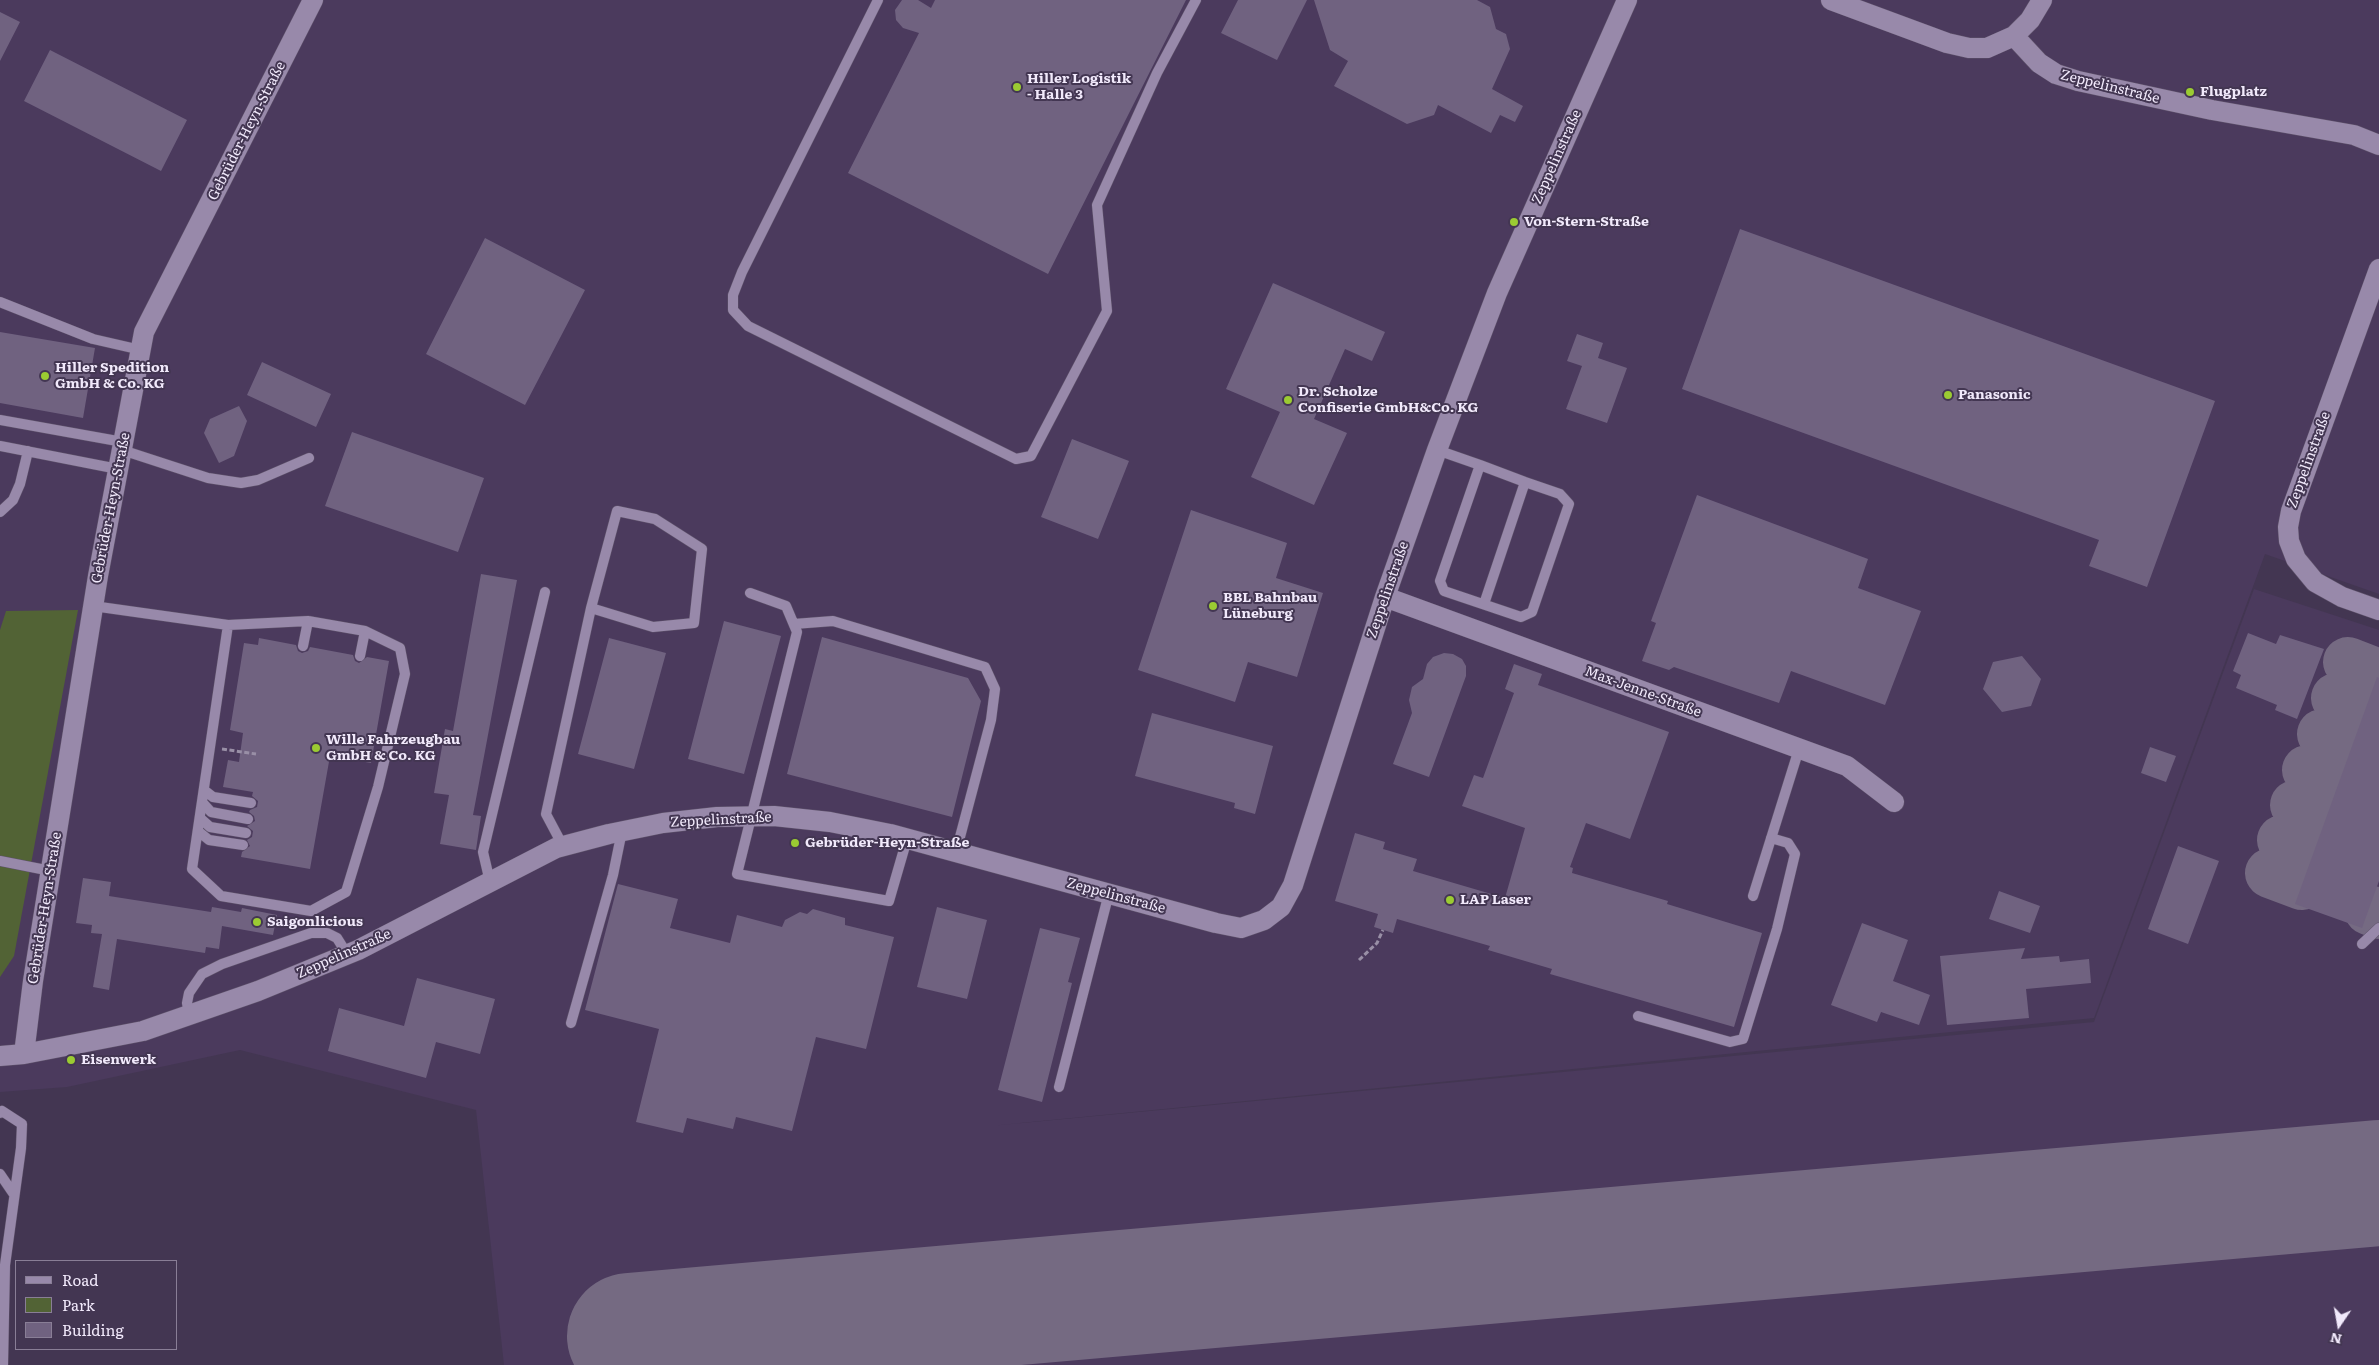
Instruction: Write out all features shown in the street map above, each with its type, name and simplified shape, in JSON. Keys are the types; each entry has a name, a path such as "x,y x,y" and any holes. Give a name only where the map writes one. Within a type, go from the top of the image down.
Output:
{"street":[{"name":"Gebrüder-Heyn-Straße","path":"24,1054 93,606 144,332 312,0"},
{"name":"Zeppelinstraße","path":"0,1056 24,1054 143,1031 258,991 347,954 563,846 663,823 717,817 774,816 830,822 907,839 1216,923 1241,928 1264,920 1281,907 1293,885 1385,597 1437,450 1497,293 1626,0"},
{"path":"1831,0 1947,43 1969,48 1987,48 2014,36 2030,20 2042,0"},
{"name":"Zeppelinstraße","path":"2014,36 2039,63 2056,74 2078,82 2212,110 2354,135 2379,145"},
{"name":"Zeppelinstraße","path":"2379,269 2291,511 2288,526 2289,541 2296,559 2315,582 2342,597 2379,610"},
{"name":"Max-Jenne-Straße","path":"1385,597 1847,766 1894,802"}],"lane":[{"path":"878,0 742,272 732,295 733,310 748,326 1016,459 1031,456 1107,311 1097,205 1157,73 1196,0"},
{"path":"0,302 93,339 141,350"},
{"path":"0,420 208,478 241,483 258,480 309,458"},
{"path":"0,446 28,452 121,454"},
{"path":"1437,450 1480,465 1525,482 1560,494 1569,504 1532,612 1521,617 1444,591 1440,581 1480,465"},
{"path":"0,512 13,500 20,484 28,452"},
{"path":"1484,604 1525,482"},
{"path":"563,846 546,814 592,608 617,511 654,519 702,549 694,623 653,627 592,608"},
{"path":"490,882 483,852 545,592"},
{"path":"750,593 786,606 797,632 737,874 889,901 907,839"},
{"path":"93,606 228,625 308,621 365,631 400,648 405,674 378,787 346,892 311,911 221,896 192,869 228,625"},
{"path":"303,646 308,621"},
{"path":"794,624 834,621 985,667 995,689 991,720 956,852"},
{"path":"360,656 365,631"},
{"path":"1753,896 1799,749"},
{"path":"204,790 213,797 251,803"},
{"path":"202,802 211,812 248,819"},
{"path":"200,818 210,827 246,832"},
{"path":"198,831 209,840 243,845"},
{"path":"570,1023 613,875 622,831"},
{"path":"1638,1016 1730,1042 1743,1039 1777,929 1795,854 1788,843 1771,838"},
{"path":"0,861 51,871"},
{"path":"1059,1087 1109,893"},
{"path":"2362,944 2379,928"},
{"path":"189,1014 187,1003 189,993 202,974 222,964 311,933 327,933 337,938 347,954"},
{"path":"0,1113 2,1111 22,1124 21,1148 3,1252 3,1365"},
{"path":"0,1174 14,1193"}],"path":[{"path":"210,747 256,754"},
{"path":"1359,960 1377,943 1383,930"}],"shaded area":[{"path":"0,0 2379,0 2379,594 2265,554 2094,1018 990,1126 2094,1022 2254,589 2379,630 2379,1365 504,1365 476,1110 240,1050 67,1087 0,1092"}],"green space":[{"path":"78,610 14,956 0,977 0,630 6,611"}],"building":[{"name":"Hiller Logistik - Halle 3","path":"902,0 918,0 931,8 935,0 1186,0 1048,274 848,173 919,33 903,28 896,20 895,10"},
{"path":"1238,0 1307,0 1277,60 1221,33"},
{"path":"1314,0 1477,0 1490,7 1496,29 1506,34 1510,49 1492,89 1523,106 1515,122 1500,115 1491,133 1438,105 1434,115 1407,124 1334,86 1348,61 1330,50"},
{"path":"0,12 20,22 0,61"},
{"path":"50,50 187,120 161,171 24,101"},
{"name":"Panasonic","path":"1740,229 2215,401 2147,587 2089,566 2099,540 1682,389"},
{"path":"485,238 585,290 525,405 426,354"},
{"name":"Dr. Scholze Confiserie GmbH&Co. KG","path":"1273,283 1385,332 1372,361 1345,349 1314,419 1347,433 1314,505 1251,477 1280,412 1226,389"},
{"name":"Hiller Spedition GmbH & Co. KG","path":"0,332 95,348 83,418 0,403"},
{"path":"1577,334 1603,343 1598,358 1627,368 1607,423 1566,409 1582,366 1567,361"},
{"path":"262,362 331,394 316,427 247,395"},
{"path":"239,406 247,421 234,456 219,463 204,433 210,419"},
{"path":"352,432 484,478 458,552 325,506"},
{"path":"1072,439 1129,461 1098,539 1041,517"},
{"path":"1697,495 1868,559 1858,588 1921,611 1885,705 1791,671 1779,703 1674,667 1669,670 1642,661 1656,623 1651,621"},
{"name":"BBL Bahnbau Lüneburg","path":"1191,510 1287,543 1276,578 1323,593 1297,677 1248,662 1235,702 1138,670"},
{"path":"481,574 517,580 473,815 481,816 476,850 440,844 449,795 434,793 445,729 453,731"},
{"path":"724,621 781,636 744,774 688,759"},
{"path":"2248,633 2276,644 2280,635 2324,649 2297,719 2275,710 2277,705 2236,688 2241,675 2233,671"},
{"path":"822,637 968,678 981,701 952,817 787,774"},
{"name":"Wille Fahrzeugbau GmbH & Co. KG","path":"259,638 296,645 298,651 302,653 308,651 310,647 353,655 355,661 359,663 367,657 389,661 371,763 330,756 310,869 241,857 242,852 250,846 247,840 252,837 253,831 247,826 255,821 254,816 249,812 257,807 258,801 252,796 253,792 223,787 228,760 239,762 243,733 230,730 244,643 258,645"},
{"path":"609,638 666,653 634,769 578,754"},
{"path":"1444,653 1453,654 1462,659 1466,666 1466,676 1429,777 1393,764 1412,713 1409,700 1412,687 1423,679 1427,664 1433,657"},
{"path":"2022,656 2041,679 2031,706 2002,712 1983,689 1993,662"},
{"path":"1514,664 1542,674 1538,685 1669,732 1630,839 1586,823 1570,867 1573,868 1572,873 1668,901 1667,904 1762,933 1734,1027 1550,974 1552,969 1488,950 1490,946 1397,919 1393,933 1374,927 1378,914 1335,901 1355,833 1385,842 1383,849 1417,859 1413,871 1505,898 1525,828 1462,806 1474,775 1483,778 1514,693 1505,689"},
{"path":"2377,677 2379,678 2379,881 2362,928 2295,904"},
{"path":"1152,713 1273,746 1255,814 1234,808 1235,803 1135,776"},
{"path":"2150,747 2176,756 2166,782 2141,773"},
{"path":"2178,846 2219,861 2188,944 2148,929"},
{"path":"83,878 111,882 109,896 211,912 212,907 241,912 242,908 277,915 273,935 222,926 219,949 206,947 205,953 117,939 109,990 93,987 102,934 91,933 92,925 76,923"},
{"path":"618,884 678,899 670,928 730,943 737,915 782,927 785,920 800,912 807,914 813,909 845,918 845,925 894,937 866,1049 816,1037 792,1131 736,1117 733,1129 687,1118 683,1133 636,1122 659,1029 585,1010"},
{"path":"1999,891 2040,906 2030,933 1989,919"},
{"path":"937,907 987,920 967,999 917,987"},
{"path":"1862,923 1908,940 1893,981 1930,995 1919,1025 1881,1012 1877,1022 1831,1005"},
{"path":"1040,928 1080,938 1068,982 1072,983 1042,1102 998,1090"},
{"path":"2025,948 2021,959 2059,956 2060,962 2089,959 2091,983 2026,989 2029,1018 1947,1025 1940,956"},
{"path":"417,978 495,999 480,1054 436,1042 426,1078 328,1051 339,1008 404,1026"}],"taxiway":[{"path":"2348,662 2379,674"},
{"path":"2336,698 2366,709"},
{"path":"2322,734 2352,745"},
{"path":"2307,770 2339,782"},
{"path":"2295,805 2326,817"},
{"path":"2282,840 2314,852"},
{"path":"2270,873 2302,885"},
{"path":"2369,910 2379,914"}],"runway":[{"path":"630,1336 2379,1183"}],"place":[{"name":"Hiller Logistik - Halle 3","path":"1017,87"},
{"name":"Flugplatz","path":"2190,92"},
{"name":"Von-Stern-Straße","path":"1514,222"},
{"name":"Hiller Spedition GmbH & Co. KG","path":"45,376"},
{"name":"Panasonic","path":"1948,395"},
{"name":"Dr. Scholze Confiserie GmbH&Co. KG","path":"1288,400"},
{"name":"BBL Bahnbau Lüneburg","path":"1213,606"},
{"name":"Wille Fahrzeugbau GmbH & Co. KG","path":"316,748"},
{"name":"Gebrüder-Heyn-Straße","path":"795,843"},
{"name":"LAP Laser","path":"1450,900"},
{"name":"Saigonlicious","path":"257,922"},
{"name":"Eisenwerk","path":"71,1060"}]}
